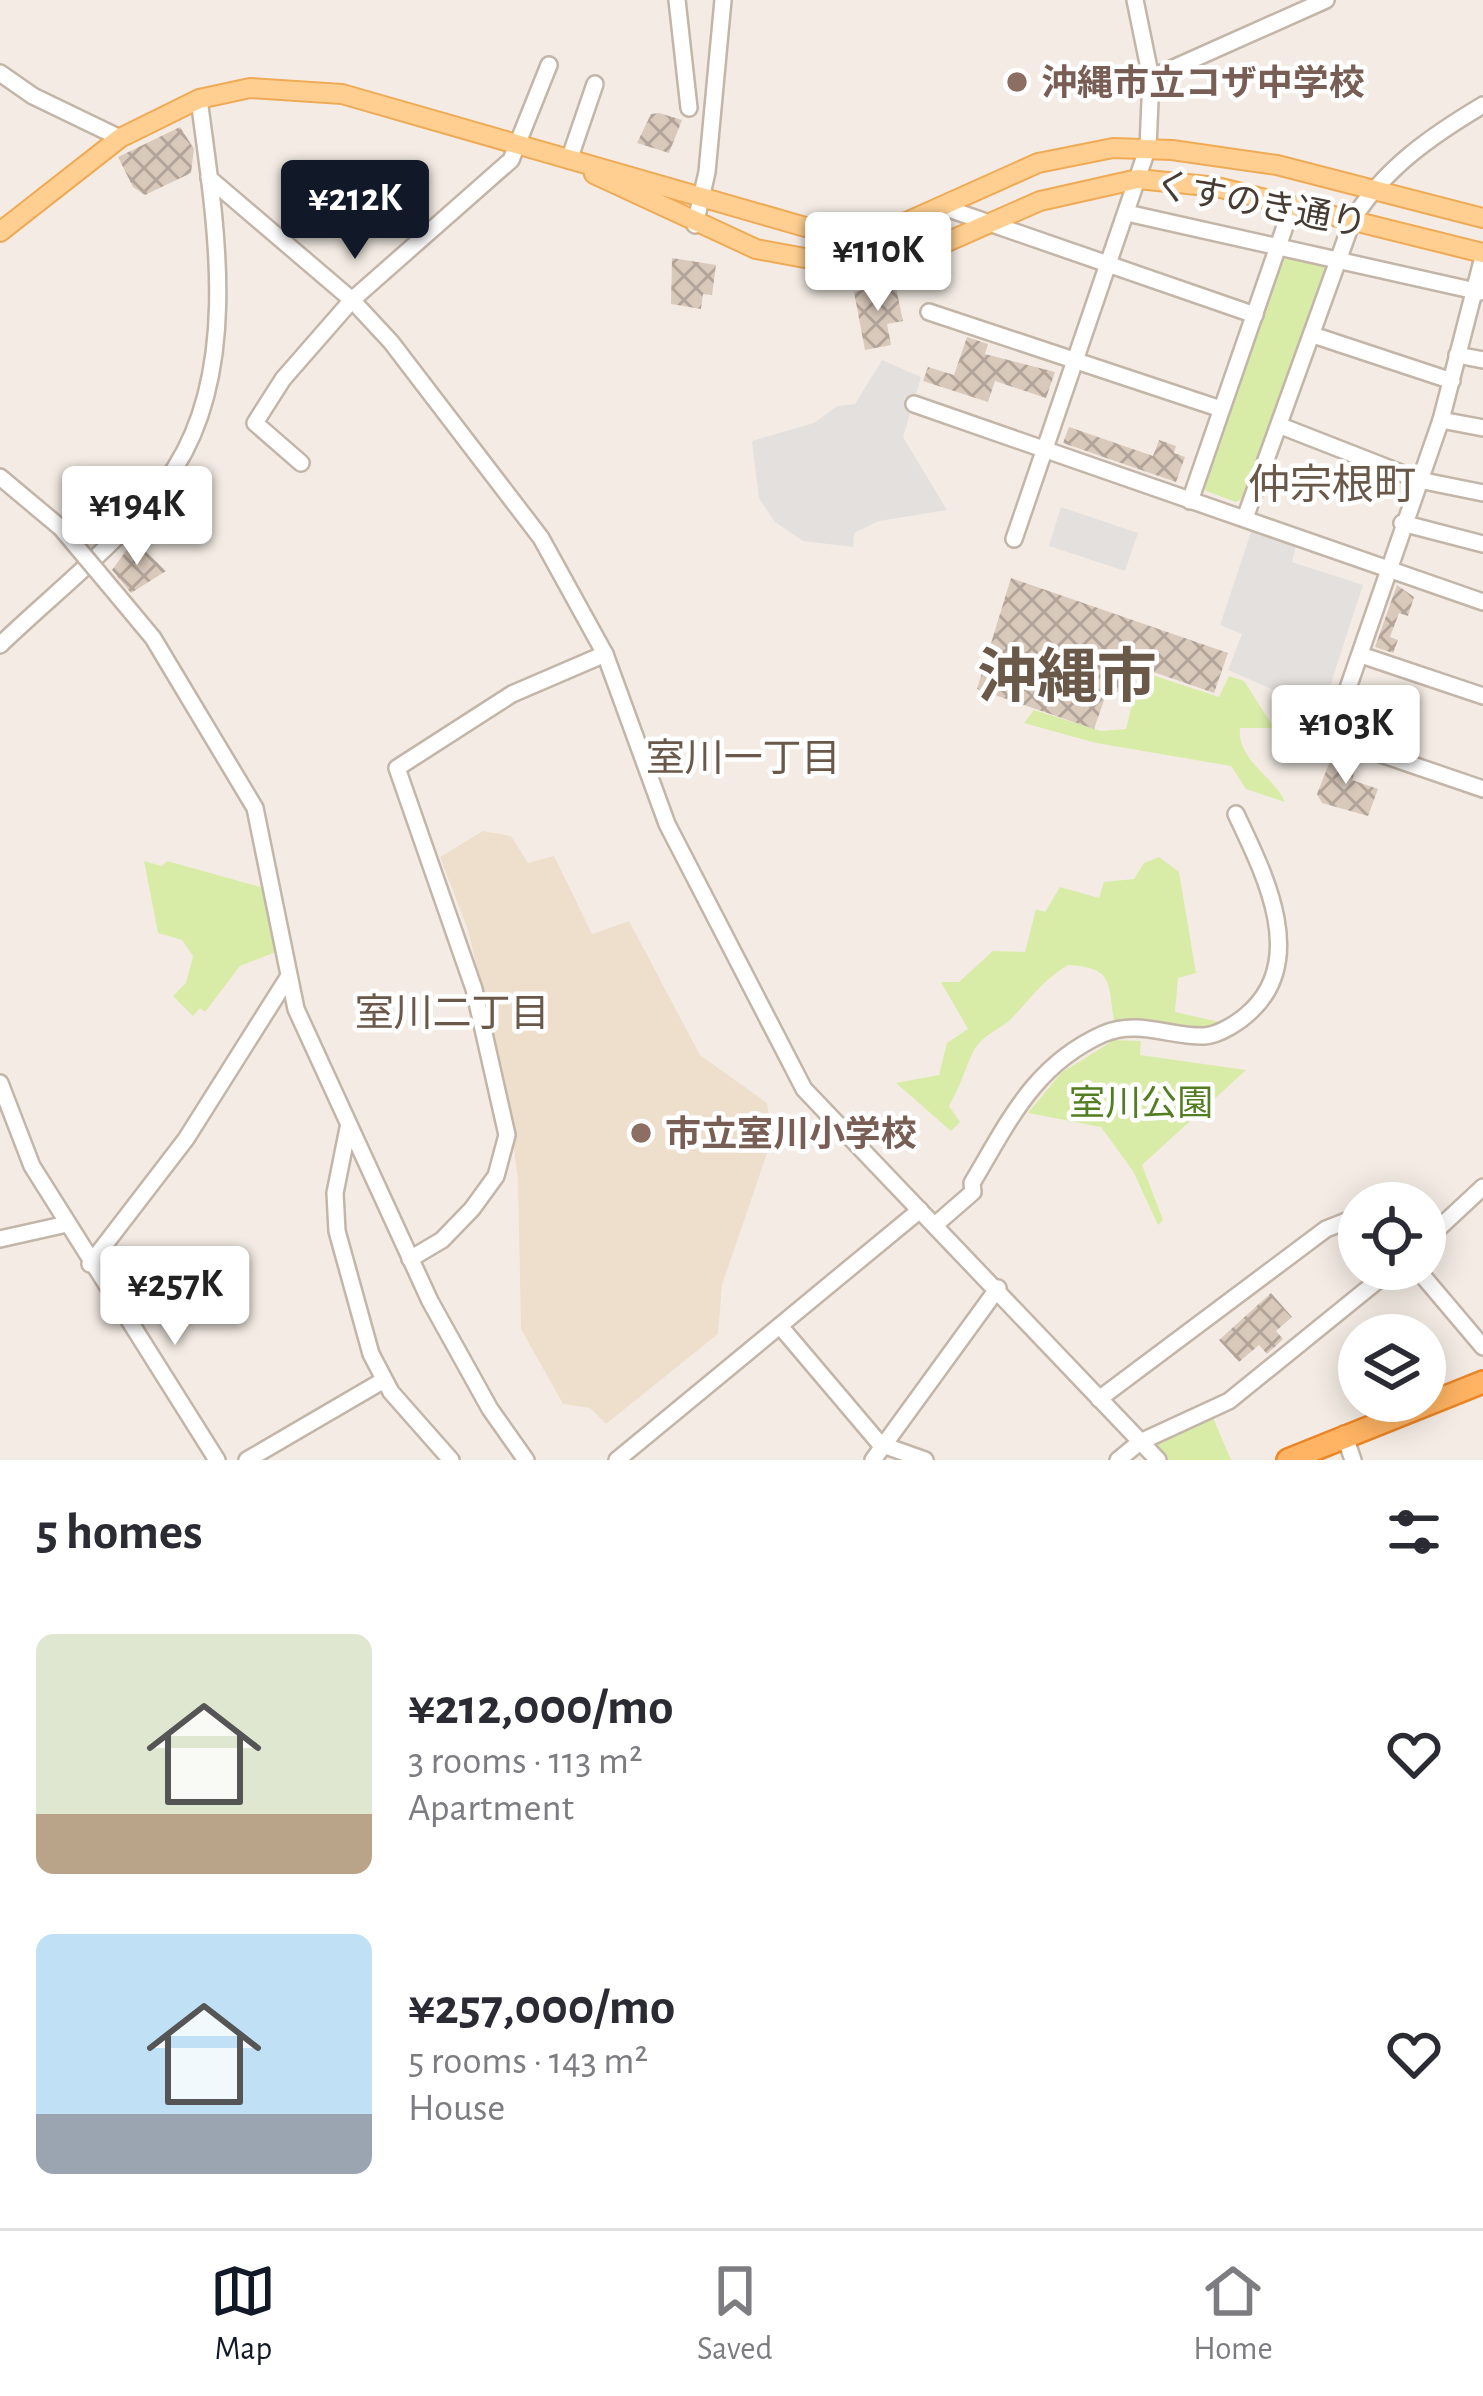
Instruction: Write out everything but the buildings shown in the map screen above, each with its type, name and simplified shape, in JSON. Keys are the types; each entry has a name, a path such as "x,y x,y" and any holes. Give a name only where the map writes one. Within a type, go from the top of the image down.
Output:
{"highway":[{"path":"1288,1460 1483,1382"}],"main road":[{"name":"くすのき通り","path":"0,232 120,138 199,99 250,88 342,94 786,223 854,231 902,224 1038,163 1084,152 1148,147 1277,165 1483,218"},
{"name":"くすのき通り","path":"569,160 695,225 777,255 843,265 906,260 1040,201 1138,179 1191,181 1483,255"}],"street":[{"path":"677,0 689,108"},
{"path":"695,225 702,199 723,0"},
{"path":"1014,539 1148,147 1151,78 1136,0"},
{"path":"1151,78 1326,0"},
{"path":"302,463 255,423 283,379 352,300 511,160 549,65"},
{"path":"0,73 33,96 120,138"},
{"path":"569,160 595,84"},
{"path":"0,645 128,521 173,471 188,442 208,383 216,332 209,178 199,99"},
{"path":"1245,518 1353,219 1371,190 1425,141 1483,105"},
{"path":"209,178 352,300 391,342 541,538 605,654 667,824 783,1055 831,1121 998,1288 1158,1460"},
{"path":"1190,501 1292,206"},
{"path":"943,207 1255,315"},
{"path":"1127,213 1478,292"},
{"path":"1483,255 1478,292 1441,420 1331,737 1483,789"},
{"path":"928,312 1221,409"},
{"path":"1313,334 1452,381"},
{"path":"1457,355 1483,360"},
{"path":"914,404 1046,454 1483,602"},
{"path":"1441,420 1483,428"},
{"path":"1281,426 1419,480 1483,493"},
{"path":"0,477 61,528 118,596 188,692 255,808 287,979 410,1259 490,1408 526,1460"},
{"path":"1402,523 1483,544"},
{"path":"410,1259 442,1240 472,1209 496,1176 507,1135 474,989 397,768 512,694 605,654"},
{"path":"1361,655 1483,696"},
{"path":"935,1225 973,1192 972,1183 1037,1076 1117,1029 1154,1028 1207,1036 1241,1021 1274,989 1279,943 1269,885 1236,814"},
{"path":"90,1264 186,1139 287,979"},
{"path":"0,1083 17,1138 90,1264 218,1460"},
{"path":"349,1128 335,1193 337,1231 371,1354 384,1380 451,1460"},
{"path":"1446,1221 1483,1186"},
{"path":"628,1457 920,1210"},
{"path":"0,1239 67,1224"},
{"path":"1099,1399 1338,1224"},
{"path":"876,1452 998,1288"},
{"path":"1118,1460 1140,1442 1229,1401 1366,1290"},
{"path":"1435,1290 1483,1347"},
{"path":"780,1326 876,1452 925,1460"},
{"path":"247,1460 384,1380"},
{"path":"1344,1434 1353,1460"}],"shaded area":[{"path":"882,360 921,377 903,437 947,510 879,521 854,533 853,547 803,541 775,522 759,498 752,441 814,423 837,406 855,404"},
{"path":"1061,507 1138,533 1125,571 1049,546"},
{"path":"1251,532 1296,546 1292,562 1363,585 1322,711 1228,670 1242,634 1220,625"},
{"name":"市立室川小学校","path":"483,831 511,836 528,863 554,856 592,934 629,921 700,1055 767,1103 772,1139 722,1285 718,1334 606,1424 590,1408 563,1404 521,1329 518,1180 511,1127 469,933 440,857"}],"green space":[{"path":"1288,256 1324,264 1329,271 1270,443 1244,498 1236,502 1206,491 1201,483 1281,260"},
{"path":"1140,671 1219,697 1229,676 1244,681 1274,728 1240,728 1244,750 1285,802 1246,789 1231,766 1096,743 1024,723 1034,710 1101,731 1126,729"},
{"path":"1159,857 1179,872 1196,973 1178,978 1175,1012 1224,1023 1208,1031 1115,1026 1102,974 1068,965 976,1047 949,1106 960,1122 951,1131 896,1083 939,1075 947,1043 968,1029 941,982 959,982 993,951 1025,952 1036,909 1045,912 1060,887 1099,898 1104,882 1134,879 1144,863"},
{"path":"144,861 162,866 167,861 271,890 281,950 240,966 205,1012 200,1008 193,1016 173,996 186,983 193,956 182,940 158,933"},
{"name":"室川公園","path":"1114,1040 1141,1041 1140,1055 1246,1070 1142,1165 1163,1220 1158,1225 1133,1171 1101,1127 1028,1113 1061,1073"},
{"path":"1211,1413 1231,1460 1158,1460 1140,1442"}],"place":[{"name":"沖縄市立コザ中学校","path":"1017,82"},
{"name":"市立室川小学校","path":"641,1133"}],"district":[{"name":"仲宗根町","path":"1332,484"},
{"name":"沖縄市","path":"1067,676"},
{"name":"室川一丁目","path":"743,757"},
{"name":"室川二丁目","path":"452,1012"}]}
